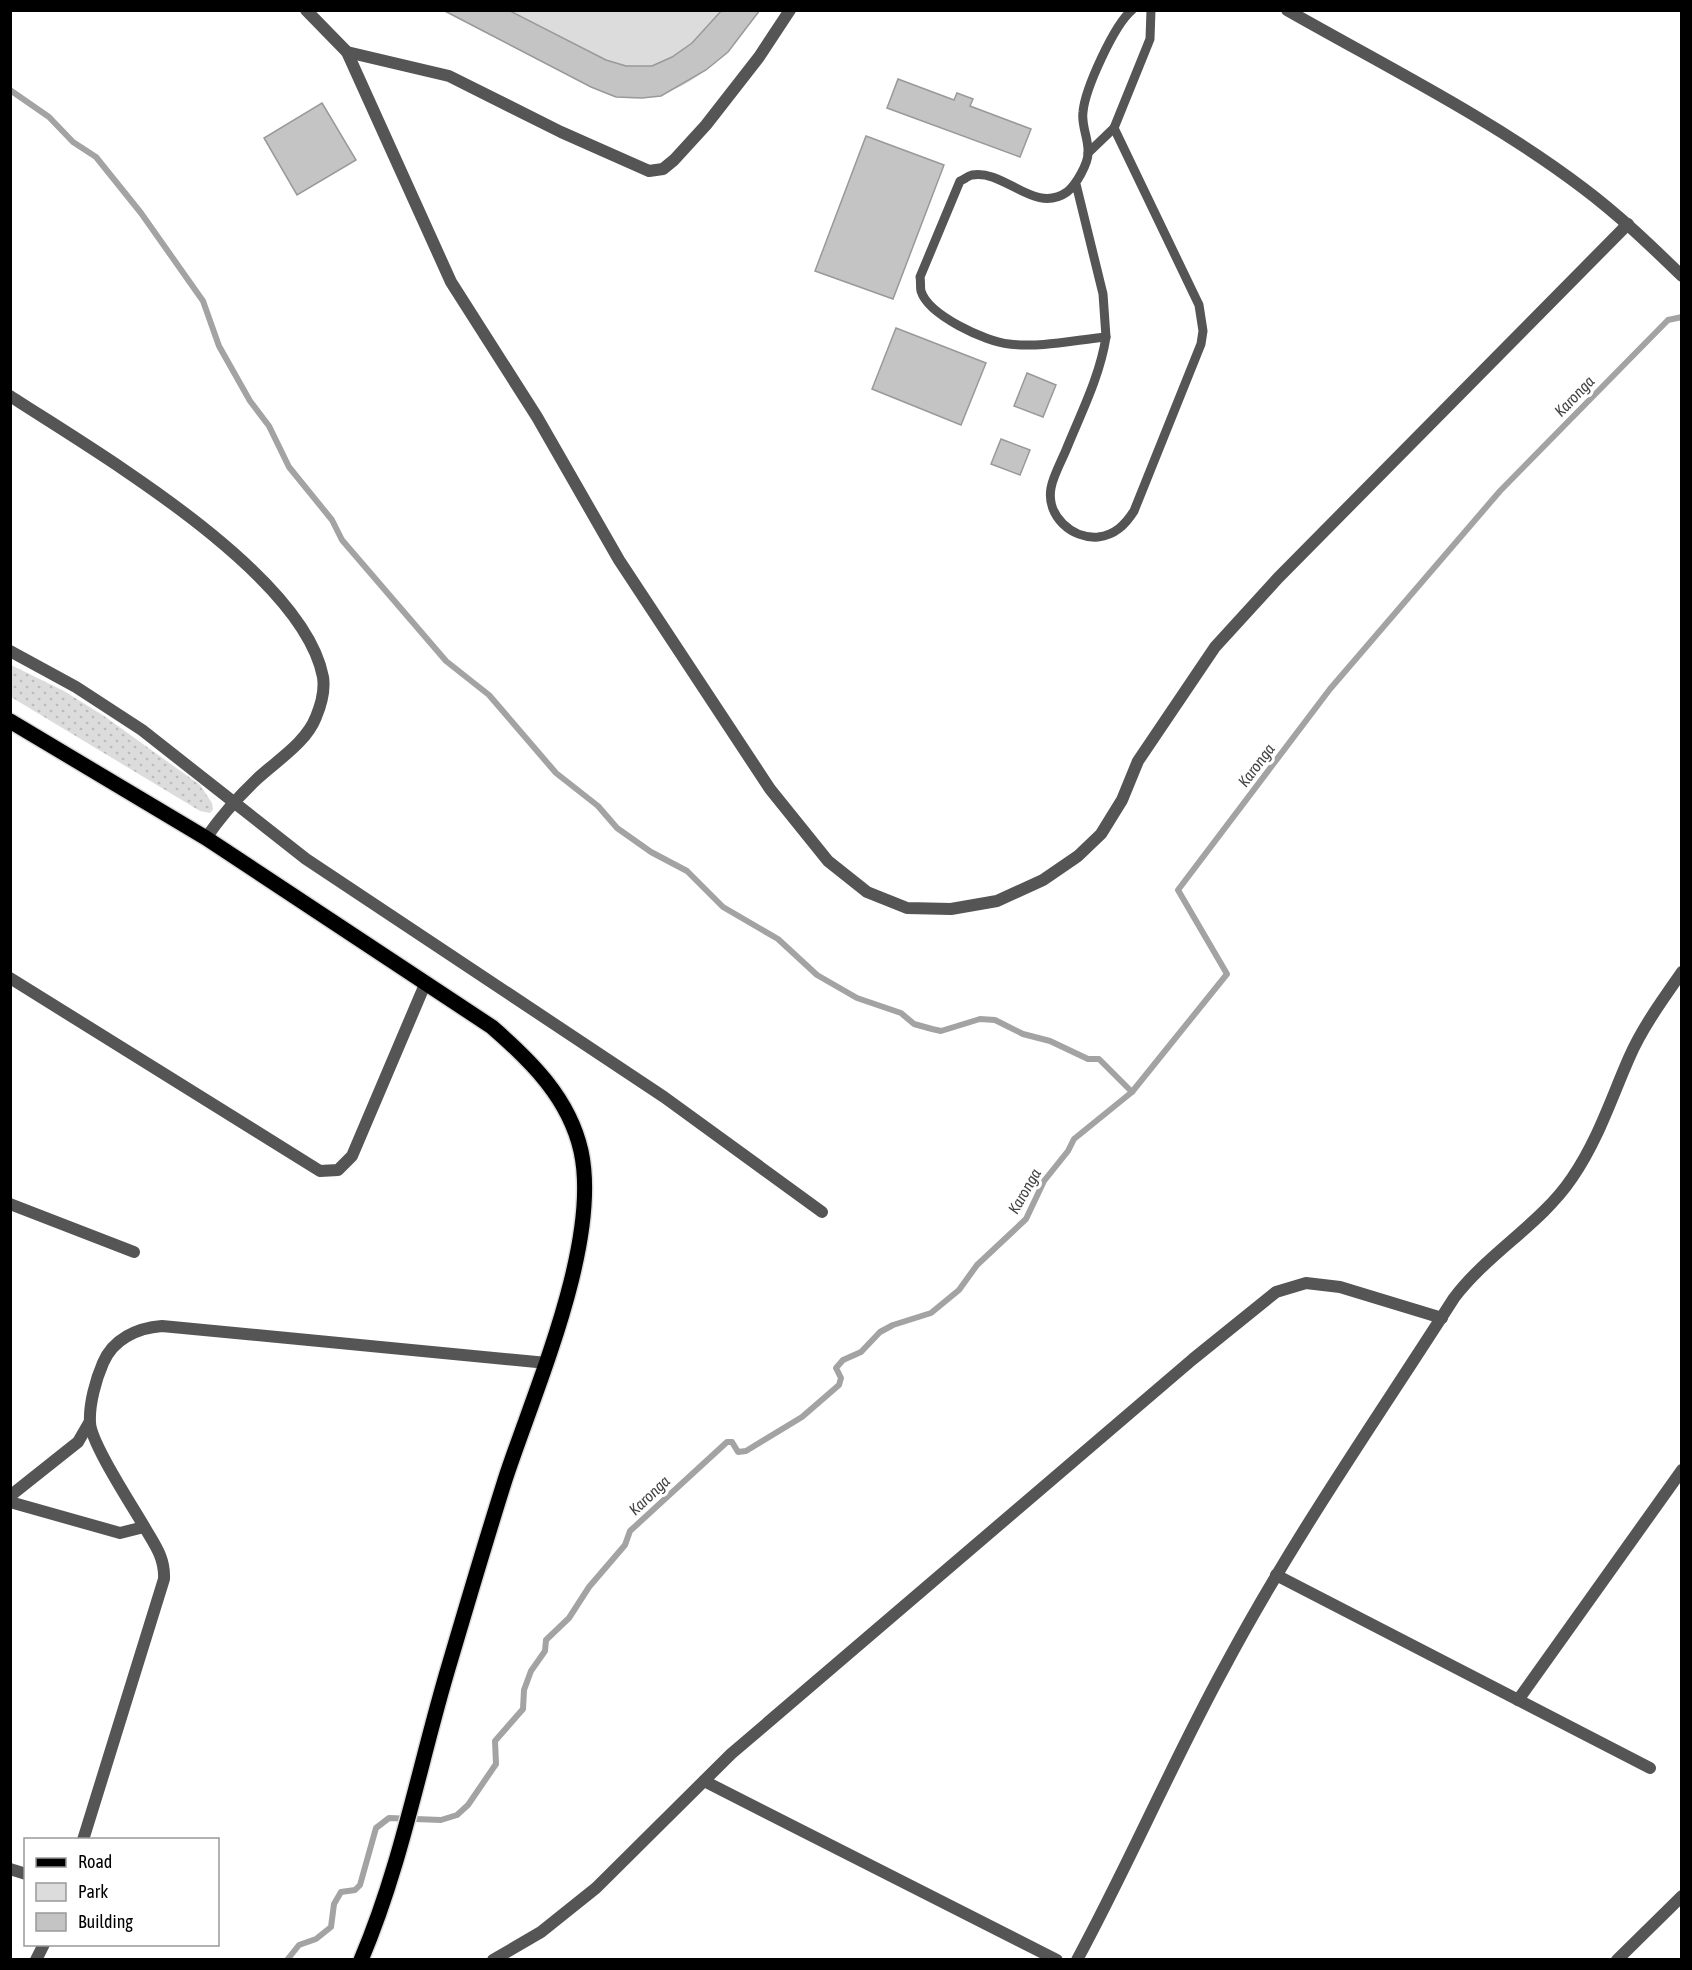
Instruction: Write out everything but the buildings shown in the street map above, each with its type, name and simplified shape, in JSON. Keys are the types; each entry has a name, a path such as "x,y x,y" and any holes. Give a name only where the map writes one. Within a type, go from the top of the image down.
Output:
{"main road":[{"path":"10,721 206,838 492,1027 529,1060 566,1108 581,1151 584,1191 581,1230 548,1363 506,1479 440,1697 400,1848 382,1907 361,1959"}],"street":[{"path":"306,10 347,52 452,282 537,417 618,560 770,789 828,861 867,892 907,908 951,909 997,902 1043,880 1086,849 1101,834 1122,800 1138,762 1182,693 1215,647 1295,561 1628,224"},
{"path":"347,52 449,76 561,132 649,171 663,169 694,139 740,83 790,10"},
{"path":"1287,10 1528,149 1628,224 1682,276"},
{"path":"10,396 132,475 210,532 260,578 287,608 307,639 323,678 322,700 316,720 304,736 233,803 206,838"},
{"path":"10,651 76,687 142,730 306,859 664,1097 822,1212"},
{"path":"1077,1959 1140,1840 1223,1669 1276,1575 1469,1279 1546,1208 1572,1179 1599,1133 1630,1056 1682,972"},
{"path":"10,978 320,1171 338,1170 352,1156 426,982"},
{"path":"10,1204 134,1252"},
{"path":"493,1959 541,1932 597,1888 731,1754 1193,1359 1276,1292 1306,1283 1340,1287 1442,1318"},
{"path":"10,1496 78,1442 89,1423 104,1360 117,1343 127,1335 150,1327 548,1363"},
{"path":"83,1838 164,1579 162,1557 101,1451 89,1423"},
{"path":"1518,1700 1682,1470"},
{"path":"10,1502 120,1533 144,1527"},
{"path":"1276,1575 1650,1768"},
{"path":"704,1781 1057,1959"},
{"path":"1617,1959 1682,1896"}],"lane":[{"path":"1106,337 1010,344 993,340 937,312 921,292 920,277 960,181 972,175 993,178 1033,196 1046,199 1066,193 1076,184 1088,153 1114,128 1150,39 1151,10"},
{"path":"1088,153 1083,131 1084,103 1112,35 1120,21 1130,11"},
{"path":"1076,184 1103,294 1106,337 1098,372 1051,488 1055,513 1066,527 1079,535 1091,537 1116,531 1134,511 1201,344 1203,331 1199,306 1114,128"}],"green space":[{"path":"443,11 759,11 732,45 699,75 661,94 640,98 617,97 604,93"},
{"path":"11,665 64,691 104,716 200,785 212,803 213,809 210,813 200,811 11,697"}],"waterway":[{"path":"10,90 49,117 73,142 96,157 141,213 203,301 219,346 250,401 269,426 289,467 332,520 342,540 446,661 489,695 556,773 598,806 617,828 651,852 687,871 723,907 778,939 817,975 857,998 901,1013 914,1024 941,1031 980,1019 995,1020 1023,1034 1050,1041 1088,1059 1099,1059 1132,1092"},
{"name":"Karonga","path":"287,1960 299,1945 316,1939 331,1927 334,1904 341,1892 355,1890 360,1885 376,1828 389,1818 441,1820 457,1815 468,1805 496,1764 495,1741 523,1709 524,1690 531,1671 545,1651 546,1640 569,1618 589,1587 625,1545 630,1531 727,1442 732,1442 738,1452 746,1451 802,1417 839,1385 841,1378 836,1368 843,1360 861,1352 880,1332 893,1325 931,1313 959,1290 977,1265 1026,1219 1044,1181 1068,1151 1074,1139 1132,1092 1227,974 1178,890 1330,689 1500,491 1668,320 1682,317"}]}
